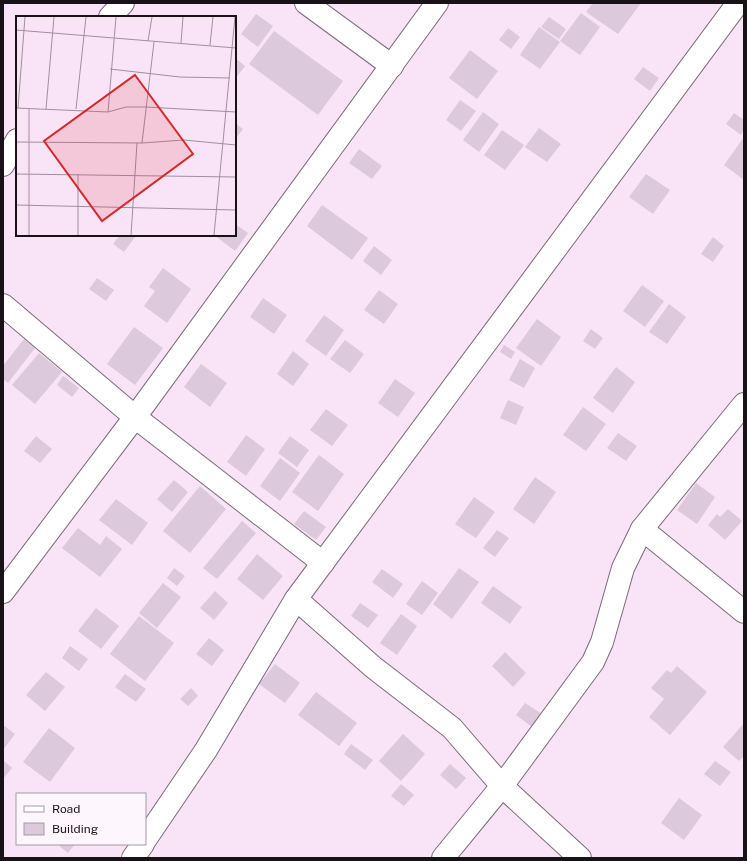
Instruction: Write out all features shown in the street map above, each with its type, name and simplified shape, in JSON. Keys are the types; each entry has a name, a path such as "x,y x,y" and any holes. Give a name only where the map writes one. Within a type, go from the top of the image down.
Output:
{"street":[{"path":"111,16 123,3"},
{"path":"306,3 392,66"},
{"path":"3,592 135,417 437,3"},
{"path":"146,839 206,750 296,599 738,3"},
{"path":"3,165 16,142"},
{"path":"3,305 135,417 323,563"},
{"path":"443,858 502,786 593,662 602,642 623,568 642,530 744,404"},
{"path":"642,530 744,612"},
{"path":"296,599 373,667 452,728 502,786 580,858"},
{"path":"133,858 142,845"}],"building":[{"path":"593,3 641,3 618,34 586,12"},
{"path":"581,13 600,27 580,55 560,41"},
{"path":"256,14 273,26 258,47 241,34"},
{"path":"549,17 566,29 559,39 541,27"},
{"path":"539,27 560,42 540,69 520,55"},
{"path":"508,28 520,37 511,49 499,40"},
{"path":"274,31 343,81 318,115 249,64"},
{"path":"470,50 498,71 477,99 449,78"},
{"path":"236,59 245,66 236,78"},
{"path":"643,67 659,78 650,91 634,79"},
{"path":"460,100 476,111 461,131 446,120"},
{"path":"483,112 499,124 479,152 463,140"},
{"path":"734,113 744,120 744,130 741,135 726,124"},
{"path":"236,124 243,129 236,139"},
{"path":"539,128 561,144 547,162 525,147"},
{"path":"502,130 524,145 505,170 484,155"},
{"path":"744,137 744,180 724,165"},
{"path":"359,149 382,166 372,179 349,163"},
{"path":"646,174 670,190 653,214 629,197"},
{"path":"322,205 368,238 352,260 307,226"},
{"path":"236,225 248,233 235,251 215,236 236,236"},
{"path":"119,236 135,237 124,252 113,244"},
{"path":"713,237 724,246 713,262 701,254"},
{"path":"374,246 392,260 381,275 363,261"},
{"path":"163,268 191,289 167,323 144,306 155,291 149,287"},
{"path":"97,278 114,290 106,301 89,289"},
{"path":"642,285 664,301 645,327 623,311"},
{"path":"379,290 398,304 384,324 364,310"},
{"path":"263,298 287,315 274,334 250,317"},
{"path":"669,304 686,317 667,344 649,332"},
{"path":"324,315 344,330 326,356 305,341"},
{"path":"537,319 561,337 541,366 516,348"},
{"path":"134,327 163,348 135,385 107,364"},
{"path":"591,329 603,338 595,349 583,341"},
{"path":"24,339 35,348 8,383 3,379 3,366"},
{"path":"345,340 364,354 350,373 330,359"},
{"path":"504,345 515,352 511,359 500,352"},
{"path":"293,351 309,364 293,386 277,374"},
{"path":"39,353 62,372 35,404 12,385"},
{"path":"520,359 535,368 524,388 509,380"},
{"path":"201,364 227,383 210,407 184,387"},
{"path":"616,367 635,382 613,413 593,398"},
{"path":"63,376 79,388 72,397 57,385"},
{"path":"395,379 415,393 398,417 378,403"},
{"path":"508,400 524,407 516,425 500,418"},
{"path":"583,407 606,424 586,451 563,435"},
{"path":"326,409 348,425 332,446 310,430"},
{"path":"618,433 637,446 626,461 607,448"},
{"path":"246,435 265,449 246,476 227,462"},
{"path":"36,436 52,449 40,463 24,451"},
{"path":"290,436 309,450 297,467 278,453"},
{"path":"319,455 344,474 318,511 292,492"},
{"path":"280,458 300,473 280,501 260,486"},
{"path":"535,477 556,492 534,524 513,509"},
{"path":"174,480 188,492 172,512 157,499"},
{"path":"696,483 715,497 697,524 677,510"},
{"path":"200,486 226,509 190,553 163,531"},
{"path":"474,497 495,512 476,538 455,524"},
{"path":"116,499 148,523 132,545 99,520"},
{"path":"728,509 742,521 725,540 708,525 717,514 720,517"},
{"path":"304,511 326,527 316,540 294,524"},
{"path":"242,521 256,533 217,579 203,568"},
{"path":"78,528 100,545 106,536 122,549 100,577 62,548"},
{"path":"497,530 509,538 495,557 483,548"},
{"path":"257,554 283,576 263,600 237,579"},
{"path":"174,568 185,576 177,586 167,578"},
{"path":"459,568 479,582 452,619 433,604"},
{"path":"382,569 403,584 393,598 372,582"},
{"path":"422,581 438,593 422,615 406,604"},
{"path":"163,583 181,597 157,628 139,613"},
{"path":"493,586 522,607 510,624 481,603"},
{"path":"215,591 228,603 214,620 200,608"},
{"path":"360,603 378,615 368,628 351,616"},
{"path":"96,608 119,626 101,649 78,631"},
{"path":"401,614 417,626 397,655 380,643"},
{"path":"139,616 174,643 145,681 110,654"},
{"path":"209,638 224,650 212,666 196,654"},
{"path":"70,646 88,659 79,671 62,658"},
{"path":"505,652 526,673 513,687 492,666"},
{"path":"275,664 300,683 285,703 259,684"},
{"path":"677,666 707,692 670,735 649,717 664,699 651,688 667,670 671,673"},
{"path":"46,672 65,687 45,711 26,695"},
{"path":"125,674 146,689 136,702 115,687"},
{"path":"191,688 198,696 188,706 180,699"},
{"path":"316,692 357,723 339,746 298,715"},
{"path":"525,703 542,714 532,727 516,715"},
{"path":"744,723 744,756 739,761 723,747"},
{"path":"3,725 15,734 3,750"},
{"path":"49,728 75,748 50,782 23,762"},
{"path":"403,734 425,754 401,781 379,761"},
{"path":"351,744 373,760 365,770 344,754"},
{"path":"3,760 12,768 3,779"},
{"path":"715,761 731,772 720,786 704,774"},
{"path":"450,764 466,778 456,789 440,775"},
{"path":"401,784 414,795 404,806 391,796"},
{"path":"679,798 702,815 684,840 661,823"},
{"path":"58,845 74,845 68,853"}]}
